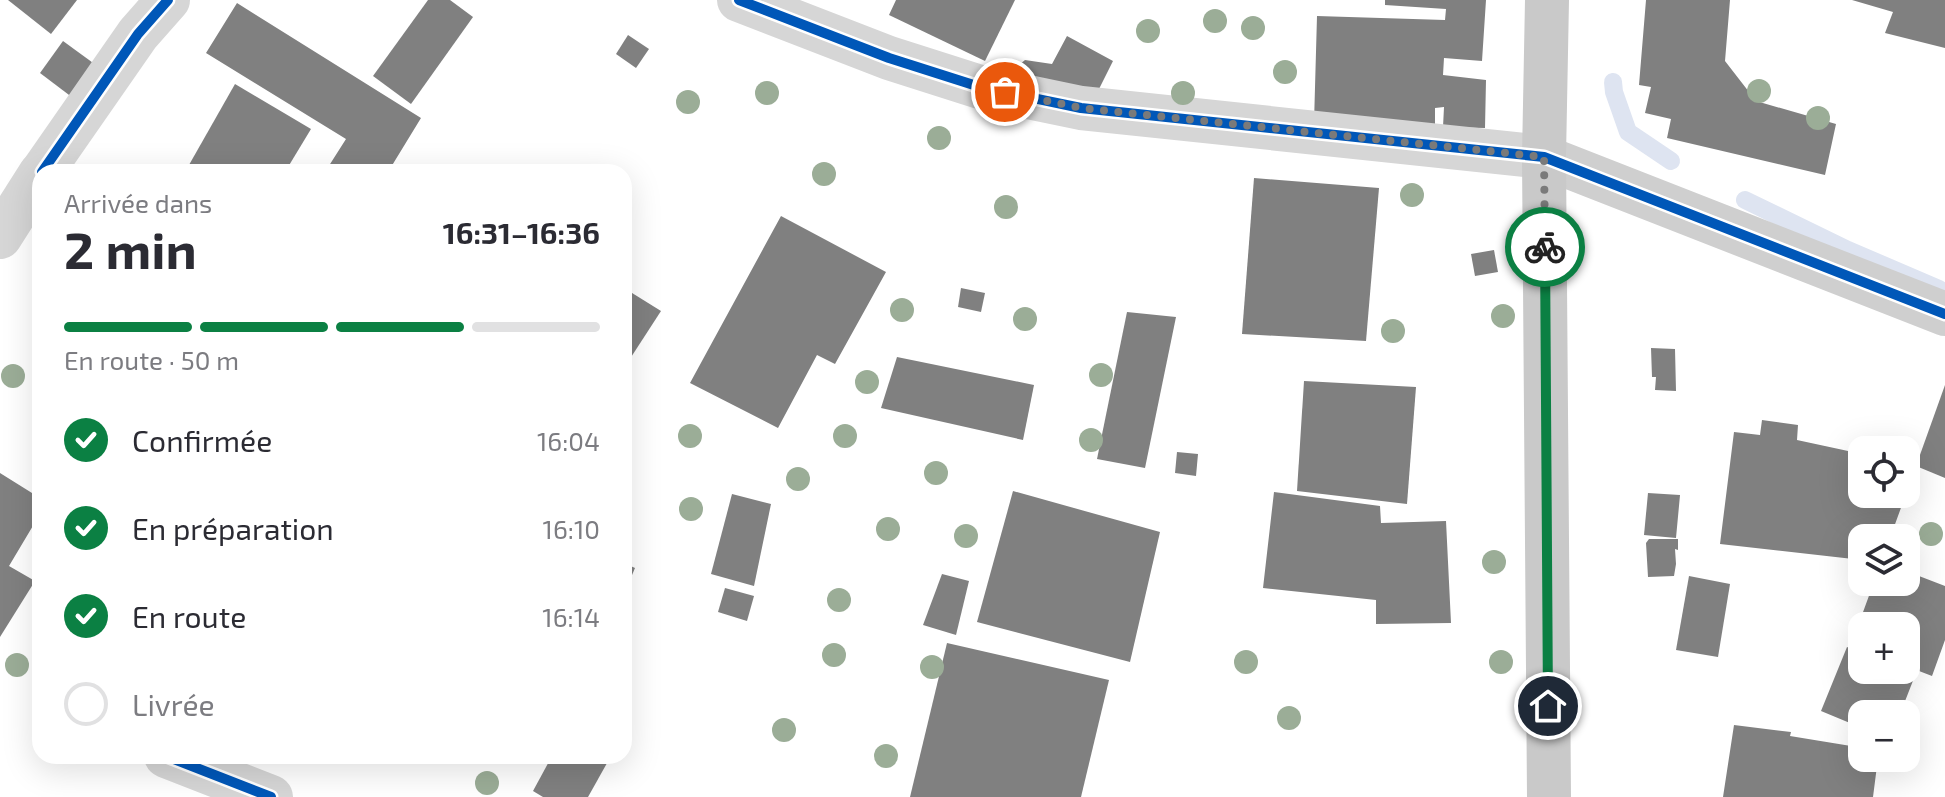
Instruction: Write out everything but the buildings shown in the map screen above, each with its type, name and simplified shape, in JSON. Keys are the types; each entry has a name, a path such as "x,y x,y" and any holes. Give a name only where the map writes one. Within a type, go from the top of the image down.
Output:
{"main road":[{"path":"1547,0 1544,157 1549,797"}],"street":[{"path":"47,164 138,34 168,0"},
{"path":"739,0 889,58 980,87 1081,108 1544,157 1945,314"},
{"path":"0,237 32,187"},
{"path":"186,764 271,797"}],"waterway":[{"path":"1613,82 1628,132 1671,161"},
{"path":"1745,200 1848,250 1939,289"}],"cycle path":[{"path":"48,164 138,34 168,0"},
{"path":"739,0 889,58 980,87 1081,108 1544,157 1945,314"},
{"path":"186,764 271,797"}],"way so far":[{"path":"1005,92 1081,108 1544,157 1545,247"}],"route":[{"path":"1545,247 1548,706"}]}
